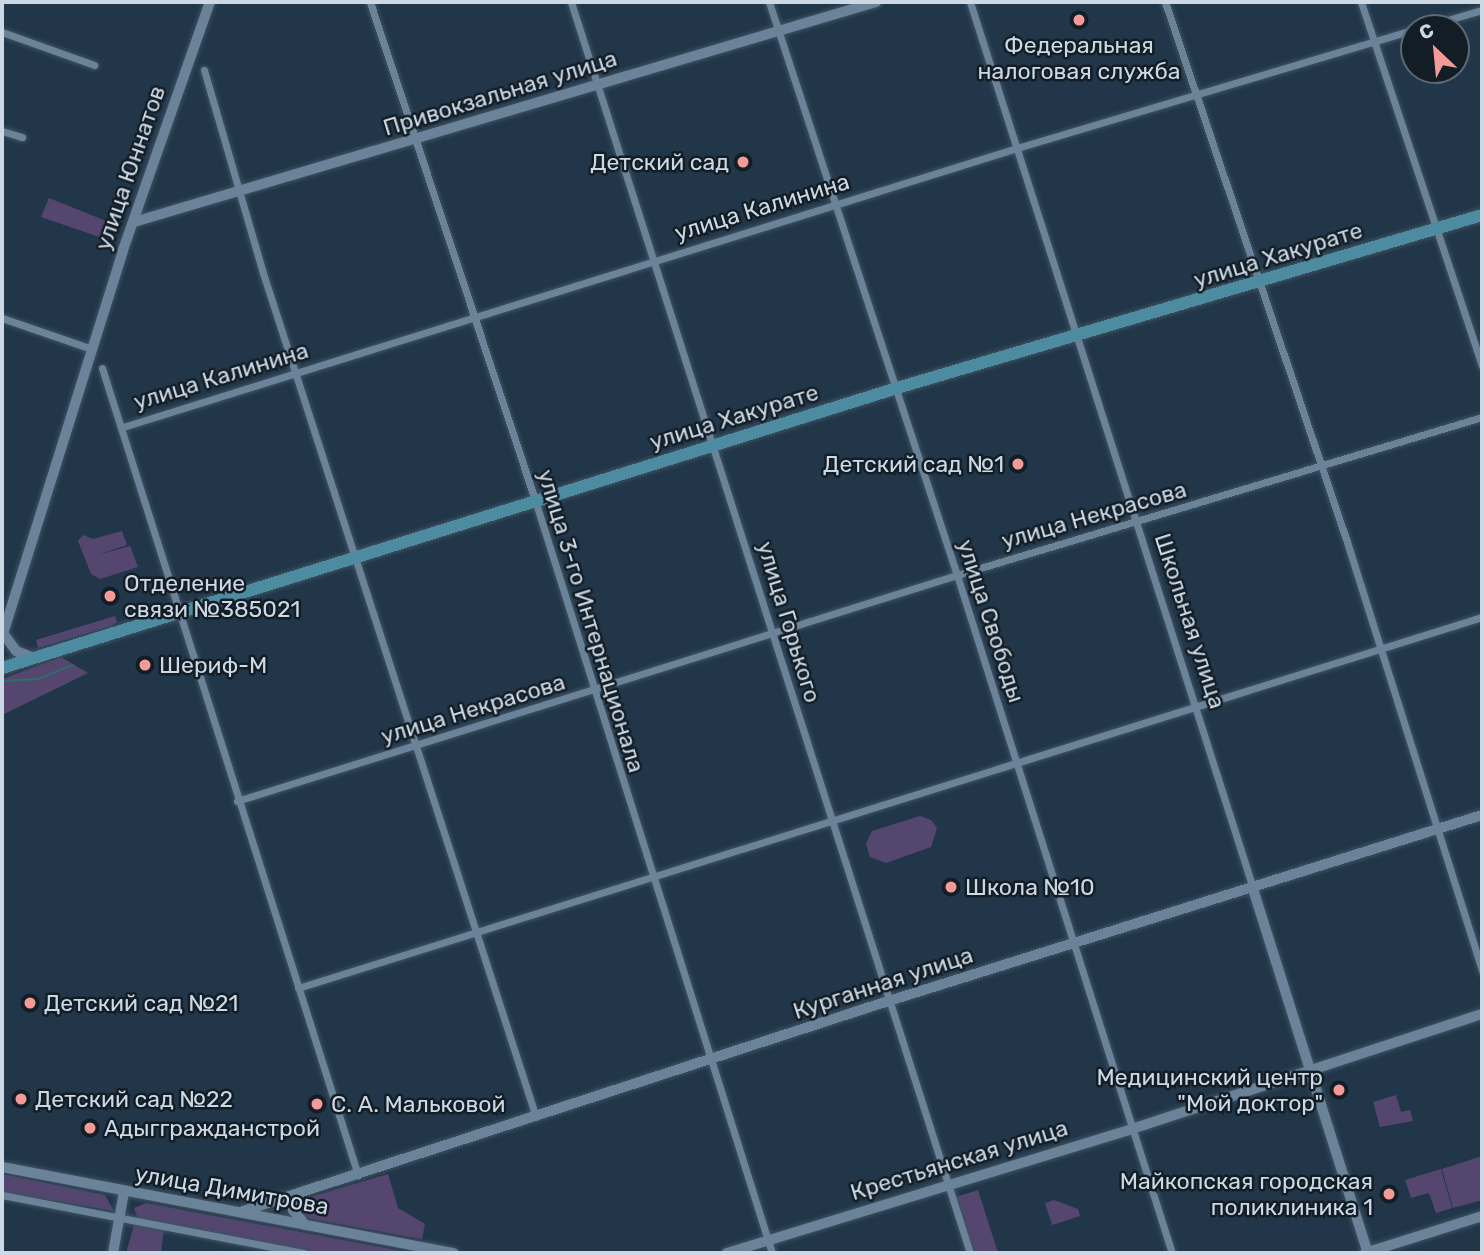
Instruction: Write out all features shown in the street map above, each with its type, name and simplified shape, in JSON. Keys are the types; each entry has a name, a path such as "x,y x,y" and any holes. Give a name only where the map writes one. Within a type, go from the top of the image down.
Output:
{"main road":[{"name":"улица Хакурате","path":"2,668 897,388 1077,337 1482,215"}],"street":[{"name":"улица Юннатов","path":"2,635 92,349 210,2"},
{"name":"улица 3-го Интернационала","path":"370,2 472,317 535,500 592,692 713,1062 772,1253"},
{"name":"улица Горького","path":"571,2 652,261 714,445 831,822 892,1000 970,1253"},
{"name":"улица Свободы","path":"769,2 834,205 897,388 1172,1253"},
{"name":"Привокзальная улица","path":"134,222 876,2"},
{"name":"Школьная улица","path":"970,2 1311,1069 1367,1253"},
{"path":"1165,2 1257,283 1322,468 1482,971"},
{"path":"1361,2 1482,366"},
{"path":"2,32 94,65"},
{"name":"улица Калинина","path":"123,427 1017,148 1196,97 1400,34"},
{"path":"204,70 239,192 536,1118"},
{"path":"2,131 22,137"},
{"path":"2,318 92,349"},
{"path":"102,368 123,427 237,801 358,1175"},
{"name":"улица Некрасова","path":"237,801 592,692 957,575 1137,524 1482,418"},
{"path":"298,988 1482,617"},
{"path":"2,635 16,651 34,658"},
{"name":"Курганная улица","path":"240,1213 713,1062 892,1000 1482,815"},
{"name":"Крестьянская улица","path":"727,1253 1132,1129 1482,1014"},
{"name":"улица Димитрова","path":"2,1167 454,1253"},
{"path":"119,1253 126,1192"},
{"path":"2,1195 304,1253"},
{"path":"298,1195 293,1210 305,1225"},
{"path":"1367,1253 1482,1216"},
{"path":"113,1253 122,1218"}],"shaded area":[{"path":"49,198 116,225 111,241 41,217"},
{"path":"122,531 127,545 97,555 130,546 138,567 100,579 91,574 78,541 83,535 93,539"},
{"path":"115,616 117,622 111,626 38,648 36,640"},
{"path":"61,657 88,673 2,715 2,679"},
{"path":"920,816 931,820 937,828 931,847 886,863 870,857 866,844 872,831"},
{"path":"1396,1095 1401,1112 1410,1110 1413,1121 1380,1127 1373,1102"},
{"path":"1482,1156 1482,1200 1453,1208 1442,1169"},
{"path":"1441,1169 1452,1208 1436,1213 1429,1193 1411,1198 1405,1180"},
{"path":"2,1174 105,1195 114,1211 2,1192"},
{"path":"388,1174 398,1208 425,1224 422,1239 306,1218 299,1209 307,1198"},
{"path":"978,1190 998,1253 974,1253 956,1197"},
{"path":"1054,1200 1078,1209 1080,1216 1052,1225 1045,1203"},
{"path":"146,1203 412,1253 319,1253 138,1219 134,1208"},
{"path":"134,1225 164,1229 161,1253 126,1253"}],"waterway":[{"path":"2,681 38,679 72,665"}],"place":[{"name":"Федеральная налоговая служба","path":"1079,20"},
{"name":"Детский сад","path":"743,162"},
{"name":"Детский сад №1","path":"1018,464"},
{"name":"Отделение связи №385021","path":"110,596"},
{"name":"Шериф-М","path":"145,665"},
{"name":"Школа №10","path":"951,887"},
{"name":"Детский сад №21","path":"30,1003"},
{"name":"Медицинский центр \"Мой доктор\"","path":"1339,1090"},
{"name":"Детский сад №22","path":"21,1099"},
{"name":"С. А. Мальковой","path":"317,1104"},
{"name":"Адыггражданстрой","path":"90,1128"},
{"name":"Майкопская городская поликлиника 1","path":"1389,1194"}]}
